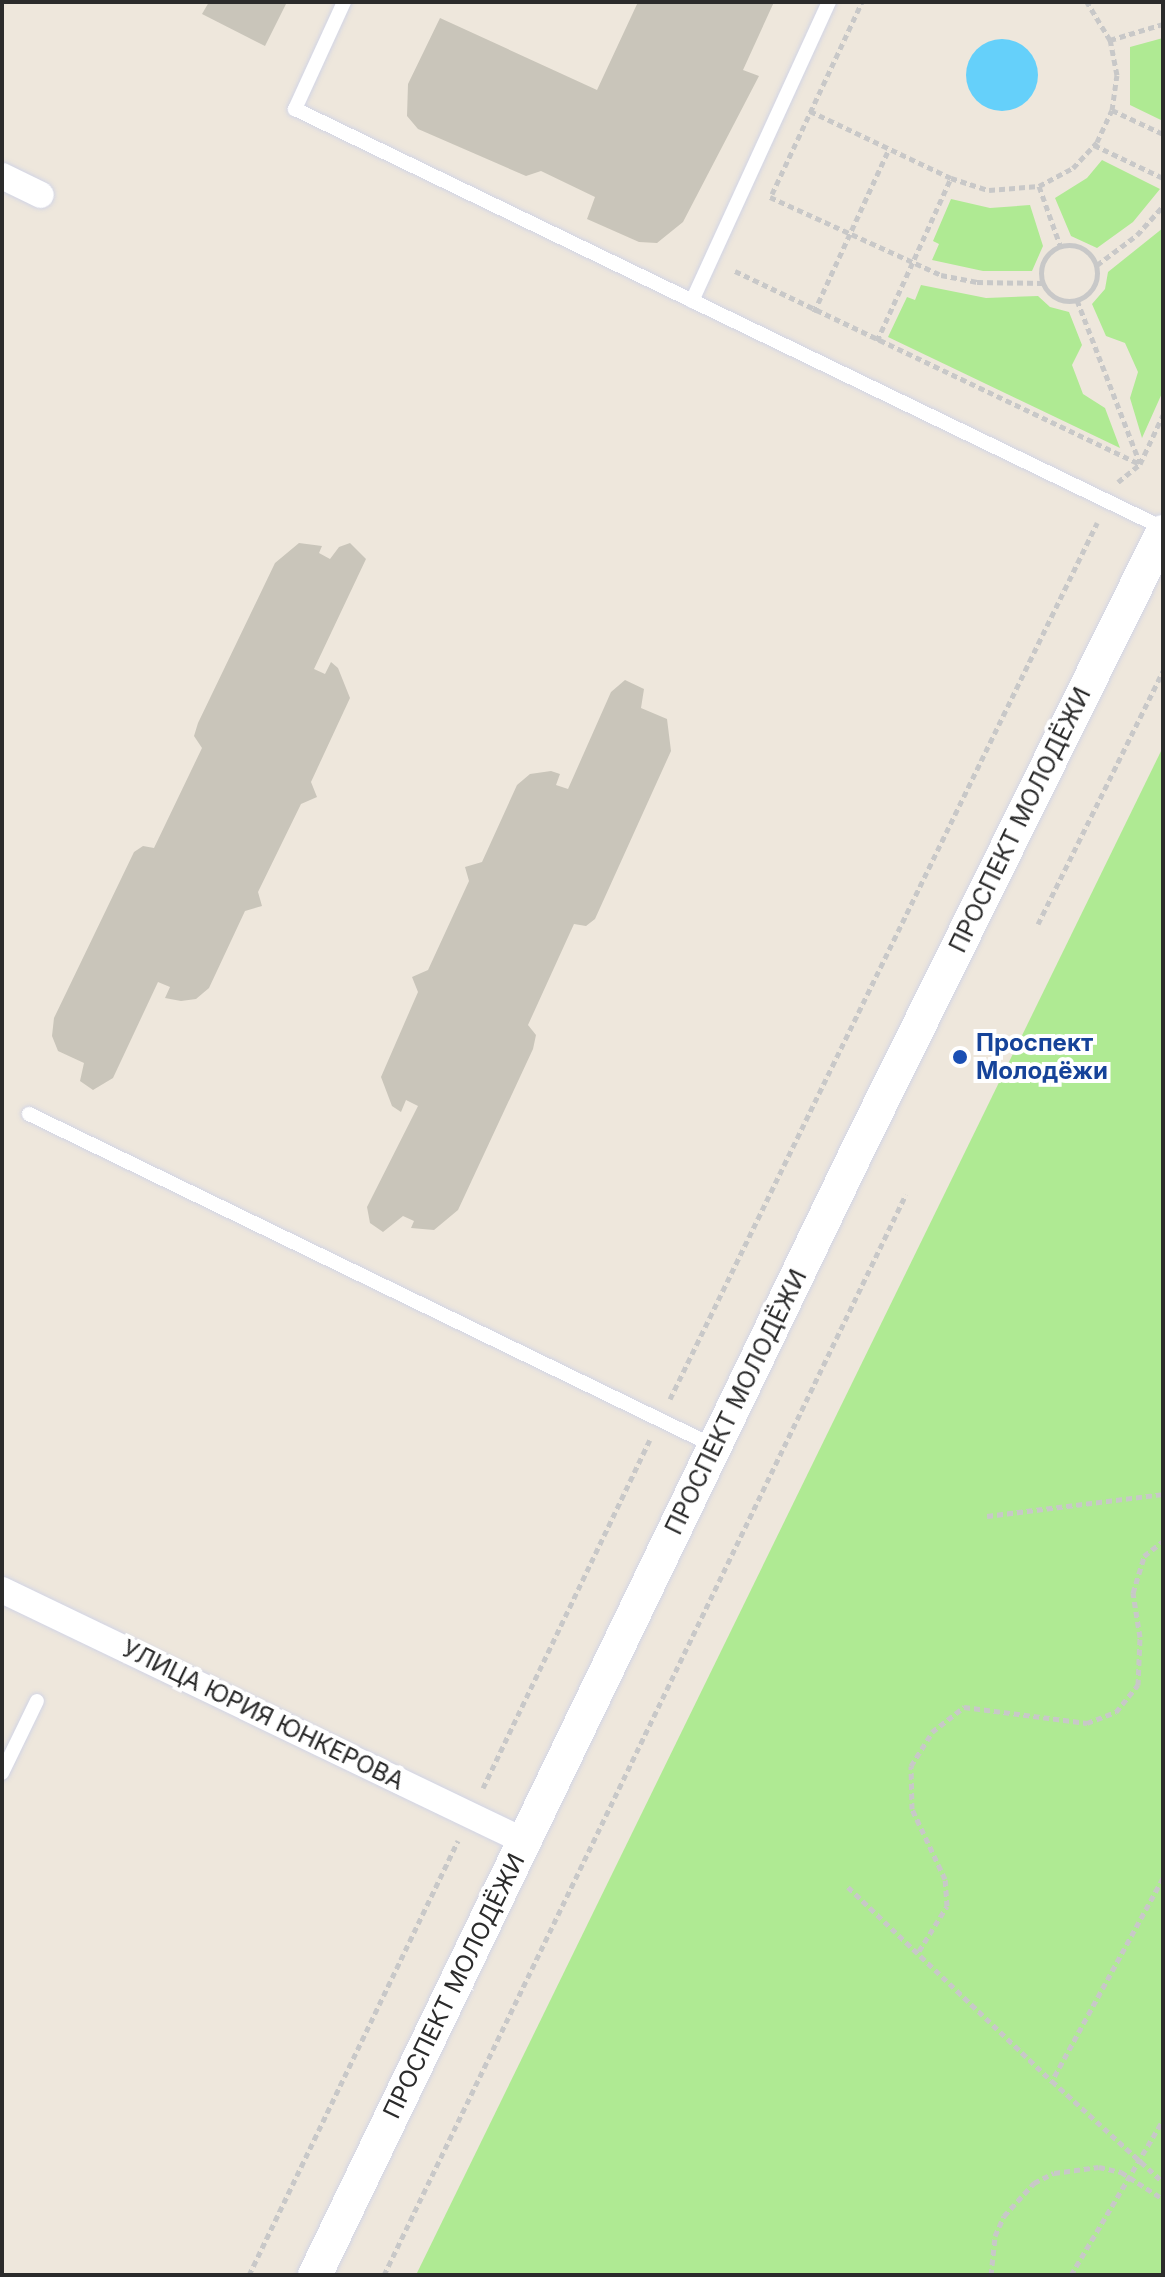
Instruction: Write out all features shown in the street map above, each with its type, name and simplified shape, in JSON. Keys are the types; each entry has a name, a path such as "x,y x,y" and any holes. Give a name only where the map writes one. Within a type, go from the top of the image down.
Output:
{"street":[{"path":"2,176 41,195"},
{"name":"ПРОСПЕКТ МОЛОДЁЖИ","path":"315,2275 714,1446 1163,530"},
{"name":"УЛИЦА ЮРИЯ ЮНКЕРОВА","path":"2,1590 524,1841"}],"lane":[{"path":"344,2 295,109 1163,530"},
{"path":"692,301 829,2"},
{"path":"29,1114 714,1446"},
{"path":"2,1773 37,1701"}],"path":[{"path":"764,209 862,2"},
{"path":"810,111 951,178 989,190 1039,186 1073,168 1094,145 1112,110 1117,75 1110,40 1087,2"},
{"path":"1110,40 1163,24"},
{"path":"1112,110 1163,134"},
{"path":"1094,145 1163,178"},
{"path":"814,312 889,149"},
{"path":"877,341 951,178"},
{"path":"1039,186 1060,245"},
{"path":"770,197 913,262 977,282 1042,283 1057,299 1077,300 1096,283 1097,265 1086,249 1060,245 1045,258 1042,283"},
{"path":"1097,265 1137,235 1163,206"},
{"path":"740,261 734,274 1140,464"},
{"path":"1077,300 1140,464"},
{"path":"1140,464 1163,415"},
{"path":"1038,924 1163,671"},
{"path":"384,2275 906,1194"},
{"path":"987,1516 1163,1494"},
{"path":"919,1951 947,1906 945,1879 912,1809 911,1766 932,1732 964,1707 1087,1723 1116,1712 1138,1685 1140,1637 1133,1593 1144,1556 1163,1541"},
{"path":"1052,2081 1163,1878"},
{"path":"848,1887 1163,2182"},
{"path":"1071,2275 1163,2120"},
{"path":"991,2275 995,2236 1004,2216 1034,2183 1076,2168 1099,2167 1131,2176 1163,2199"}],"green space":[{"path":"1163,38 1163,121 1130,105 1130,47"},
{"path":"1102,160 1160,189 1133,222 1097,248 1071,236 1055,198 1087,178"},
{"path":"951,199 990,208 1030,205 1043,246 1032,271 983,271 932,260 939,244 933,241"},
{"path":"1163,228 1163,391 1142,438 1130,398 1138,372 1125,343 1106,336 1092,304 1105,289 1108,272"},
{"path":"921,285 986,298 1038,296 1050,307 1069,312 1082,345 1072,365 1083,394 1105,408 1120,448 888,337 907,297 915,300"},
{"path":"1163,747 1163,2275 416,2275"}],"water":[{"path":"1002,39 1022,45 1032,55 1038,75 1032,95 1022,105 1002,111 982,105 972,95 966,75 972,55 982,45"}],"building":[{"path":"209,2 287,2 265,46 202,14"},
{"path":"638,2 774,2 743,70 759,76 683,222 657,243 639,242 587,219 595,197 541,171 526,176 418,129 407,116 408,84 440,18 597,90"},
{"path":"299,543 322,546 319,553 330,559 339,547 350,543 366,559 314,669 325,674 331,662 338,668 350,698 311,782 317,797 301,804 258,892 262,906 245,911 209,988 196,999 181,1001 165,998 170,987 158,982 113,1078 93,1090 80,1081 84,1063 58,1051 52,1036 54,1018 134,852 143,846 154,848 202,748 194,736 198,723 275,563"},
{"path":"625,680 644,689 641,708 667,719 671,751 595,919 586,926 574,924 528,1025 536,1035 533,1049 458,1210 434,1230 411,1228 414,1221 403,1216 383,1232 370,1223 367,1207 418,1106 406,1100 401,1112 392,1106 381,1077 418,992 412,977 428,970 469,881 465,867 482,862 517,785 530,774 551,771 560,774 556,785 568,789 611,692"}],"place":[{"name":"Проспект Молодёжи","path":"960,1057"}]}
